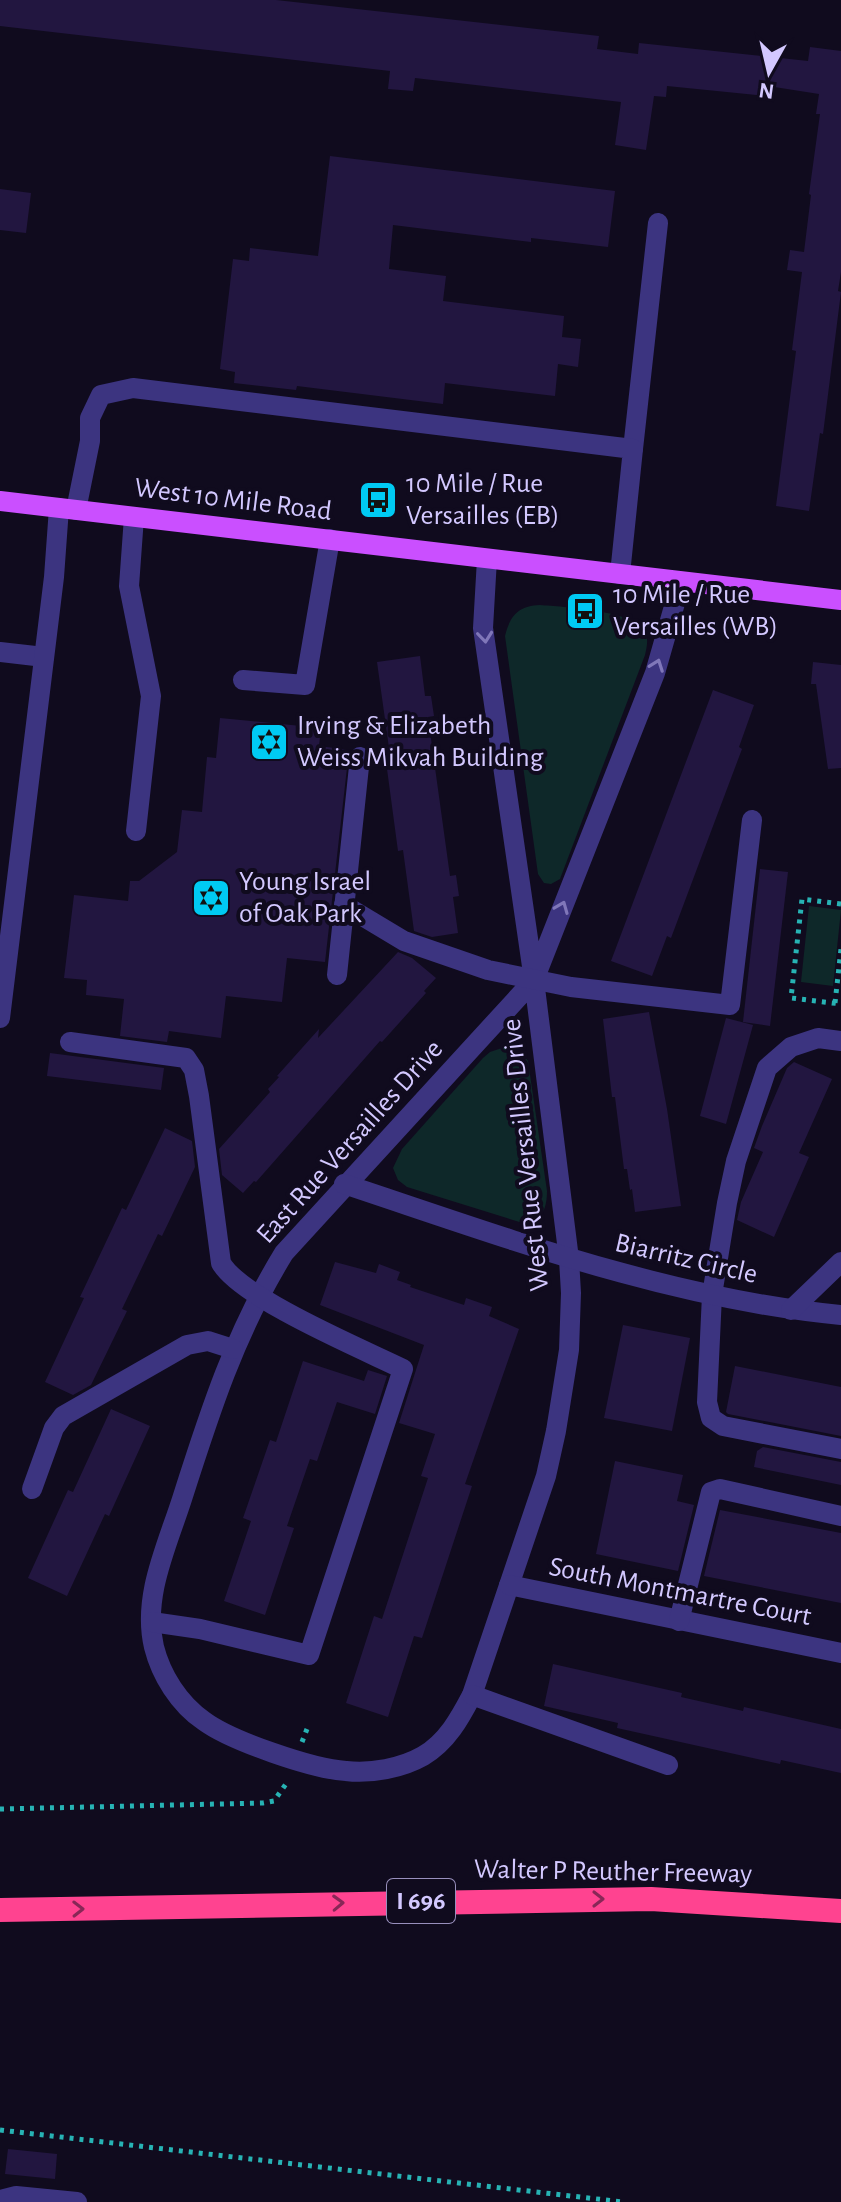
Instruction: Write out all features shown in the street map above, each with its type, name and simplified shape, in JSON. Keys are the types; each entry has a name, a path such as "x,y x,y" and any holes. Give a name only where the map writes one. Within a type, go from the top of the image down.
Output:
{"highway":[{"name":"Walter P Reuther Freeway","path":"0,1910 651,1899 841,1911"}],"main road":[{"name":"West 10 Mile Road","path":"0,501 841,600"}],"street":[{"path":"620,574 658,223"},
{"path":"0,1018 10,861 54,577 67,509 90,441 90,418 101,395 133,388 633,449"},
{"path":"134,517 129,586 151,696 136,831"},
{"path":"243,680 305,685 330,539"},
{"path":"487,559 483,628 534,980"},
{"name":"West Rue Versailles Drive","path":"275,1752 345,1771 370,1771 398,1765 423,1756 443,1740 458,1722 472,1695 546,1476 569,1350 569,1259 534,980 655,673 681,582"},
{"path":"0,652 44,657"},
{"path":"337,975 360,757"},
{"path":"344,905 404,941 488,970 571,987 730,1005 752,820"},
{"name":"East Rue Versailles Drive","path":"275,1752 230,1737 203,1721 184,1703 163,1673 153,1645 153,1589 220,1382 258,1296 284,1253 534,980"},
{"path":"841,1041 818,1038 791,1047 767,1068 736,1161 712,1295 707,1402 711,1418 723,1426 841,1449"},
{"path":"70,1042 186,1058 194,1070 199,1096 221,1263 234,1281 258,1296 403,1369 309,1655 200,1629 152,1622"},
{"name":"Biarritz Circle","path":"344,1184 569,1259 712,1295 791,1310 841,1315"},
{"path":"791,1310 841,1262"},
{"path":"32,1489 54,1428 63,1416 187,1345 208,1341 233,1349"},
{"path":"679,1621 711,1492 720,1489 841,1516"},
{"name":"South Montmartre Court","path":"509,1585 841,1653"},
{"path":"472,1695 668,1765"},
{"path":"0,2200 16,2196 77,2202"}],"path":[{"path":"841,904 802,899 791,998 838,1003 841,949"},
{"path":"0,1809 274,1801 287,1785 307,1729"},
{"path":"0,2130 623,2202"}],"green space":[{"path":"540,605 625,618 644,630 647,639 645,655 560,879 551,884 544,883 538,874 505,636 516,613 526,607"},
{"path":"809,906 841,910 833,986 801,982"},
{"path":"505,1047 520,1050 528,1061 547,1191 543,1212 536,1220 526,1224 407,1187 398,1180 393,1168 402,1149 483,1058"}],"building":[{"path":"0,0 276,0 599,36 597,49 638,54 639,43 808,61 810,47 841,51 841,272 838,291 841,292 823,434 820,433 809,511 776,506 796,351 792,350 802,272 787,270 790,250 804,252 820,114 816,114 819,94 768,86 767,96 667,86 666,97 654,96 646,150 615,145 621,102 415,78 413,91 388,89 390,71 0,26"},
{"path":"330,156 615,191 608,247 531,238 531,242 393,225 389,269 446,276 443,301 564,316 562,337 581,339 578,367 558,364 555,396 445,383 443,404 297,386 296,390 234,383 235,372 220,369 233,259 249,261 250,248 318,256"},
{"path":"0,189 31,193 26,233 0,230"},
{"path":"420,656 425,696 431,696 434,716 428,717 450,876 456,875 459,896 453,897 458,933 432,937 414,931 403,850 398,851 385,754 390,755 377,662"},
{"path":"813,662 841,665 841,768 828,769 816,684 811,684"},
{"path":"713,690 754,705 739,747 742,749 671,938 667,936 652,976 611,961"},
{"path":"220,718 321,728 319,746 349,750 325,962 287,958 282,1002 226,996 221,1038 169,1031 167,1042 120,1036 124,999 86,995 87,980 64,978 74,895 128,901 130,881 139,881 177,852 182,810 202,812 207,757 216,758"},
{"path":"760,869 788,872 770,1026 743,1022"},
{"path":"398,952 412,958 436,978 424,991 426,993 243,1193 222,1175 219,1149 270,1092 268,1089 277,1076 319,1029 318,1038"},
{"path":"649,1012 681,1206 635,1212 627,1169 624,1169 615,1097 612,1097 603,1019"},
{"path":"726,1018 753,1025 726,1124 700,1116"},
{"path":"50,1053 164,1068 161,1090 47,1076"},
{"path":"794,1062 832,1079 799,1153 809,1157 774,1237 737,1220 741,1202 763,1152 754,1148 787,1068"},
{"path":"165,1128 192,1141 195,1167 122,1309 127,1311 91,1385 73,1395 45,1382 122,1208 126,1210"},
{"path":"335,1262 376,1273 379,1264 400,1272 397,1280 410,1287 464,1305 466,1298 492,1307 489,1316 519,1329 465,1484 472,1486 422,1638 414,1636 388,1717 346,1703 374,1616 382,1619 428,1478 421,1476 435,1434 399,1423 424,1345 320,1305"},
{"path":"623,1325 690,1338 672,1431 604,1418"},
{"path":"303,1361 364,1381 368,1370 387,1376 375,1414 337,1402 317,1461 310,1459 287,1526 294,1528 265,1615 224,1601 251,1521 243,1518 270,1440 276,1442"},
{"path":"735,1366 841,1387 841,1436 728,1414"},
{"path":"111,1409 150,1426 109,1516 105,1514 67,1596 28,1578 68,1490 73,1492"},
{"path":"763,1447 841,1462 841,1485 754,1467 757,1451"},
{"path":"615,1461 683,1475 677,1501 694,1505 678,1571 596,1554"},
{"path":"720,1510 841,1533 841,1603 704,1576"},
{"path":"553,1664 682,1693 681,1697 743,1711 744,1707 841,1729 841,1773 781,1760 780,1764 617,1728 618,1723 544,1706"},
{"path":"8,2149 57,2154 55,2179 5,2174"}],"place":[{"name":"10 Mile / Rue Versailles (EB)","path":"378,500"},
{"name":"10 Mile / Rue Versailles (WB)","path":"585,611"},
{"name":"Irving & Elizabeth Weiss Mikvah Building","path":"269,742"},
{"name":"Young Israel of Oak Park","path":"211,898"}]}
